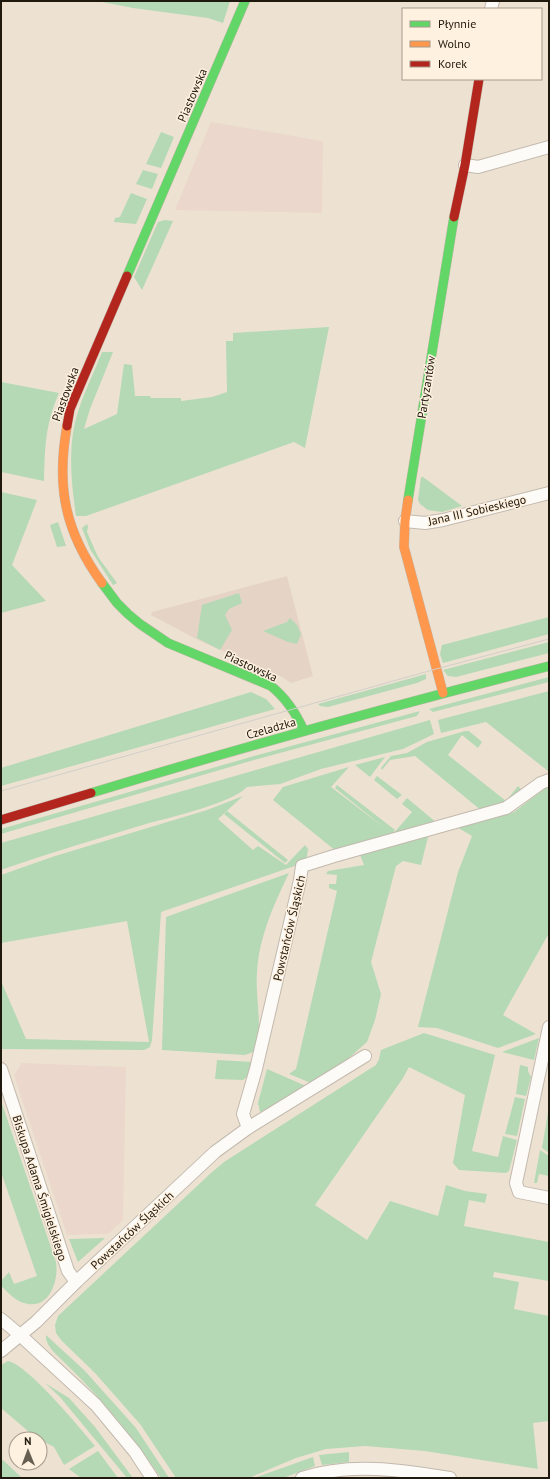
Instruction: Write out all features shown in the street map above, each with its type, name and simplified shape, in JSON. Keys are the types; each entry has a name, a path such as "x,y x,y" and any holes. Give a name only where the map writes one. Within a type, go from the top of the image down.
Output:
{"street":[{"name":"Piastowska","path":"245,1 70,409 63,447 63,491 70,526 90,567 102,587 120,607 138,623 168,643 271,686 281,694 291,706 304,731"},
{"name":"Partyzantów","path":"443,693 404,547 405,521 453,222 465,165 480,80"},
{"path":"465,165 478,167 549,147"},
{"name":"Jana III Sobieskiego","path":"405,521 425,523 443,520 549,493"},
{"name":"Czeladzka","path":"1,820 196,761 443,693 549,666"},
{"name":"Powstańców Śląskich","path":"248,1128 243,1114 258,1061 302,866 506,808 541,783 549,780"},
{"path":"549,1027 516,1183 519,1192 549,1198"},
{"name":"Powstańców Śląskich","path":"1,1351 36,1322 76,1282 215,1152 248,1128 365,1056"},
{"name":"Biskupa Adama Śmigielskiego","path":"1,1069 68,1271 76,1282"},
{"path":"1,1319 96,1405 135,1452 152,1478"},
{"path":"302,1478 328,1471 365,1468 408,1471 450,1478"}],"shaded area":[{"path":"211,122 323,141 322,213 175,210"},
{"path":"287,576 313,676 291,683 282,677 198,640 151,615 152,612"},
{"path":"22,1063 126,1067 123,1220 108,1234 67,1235 14,1075"}],"green space":[{"path":"97,1 230,1 223,23 208,18 133,8"},
{"path":"161,132 174,137 161,168 146,164"},
{"path":"143,170 158,174 152,189 136,184"},
{"path":"131,193 147,199 136,224 114,222 115,218 120,217"},
{"path":"165,220 173,221 142,290 134,277 158,222"},
{"path":"329,327 305,448 294,442 86,516 76,516 73,495 71,454 73,433 81,402 102,352 113,352 90,409 84,429 117,414 124,364 132,365 135,396 150,396 151,398 181,398 181,401 212,397 227,392 226,341 233,341 233,333"},
{"path":"1,382 59,393 48,426 45,447 44,481 1,472"},
{"path":"421,477 462,506 442,512 428,510 420,504 418,500"},
{"path":"1,492 37,500 12,565 46,601 1,613"},
{"path":"58,522 66,546 57,547 50,525"},
{"path":"87,524 87,532 98,557 117,583 113,585 90,549 82,528"},
{"path":"239,593 242,603 229,609 225,615 232,630 220,650 197,638 202,605"},
{"path":"549,617 549,634 443,663 440,654 442,645"},
{"path":"290,618 297,625 301,634 297,644 288,642 263,631 287,622"},
{"path":"549,642 549,653 456,677 448,676 443,670"},
{"path":"426,674 426,679 417,683 328,707 320,706 318,704"},
{"path":"549,677 549,682 433,712 429,709"},
{"path":"549,691 548,771 486,722 441,733 438,720"},
{"path":"251,692 266,699 275,709 1,786 1,768"},
{"path":"420,711 417,716 254,760 1,834 1,829 254,756"},
{"path":"430,720 434,734 403,749 321,769 280,784 247,787 228,799 214,804 1,870 1,843"},
{"path":"469,731 482,742 478,748 462,735 448,755 506,801 518,786 523,791 514,799 482,811 415,756 390,760 382,770 381,768 391,756 407,753 427,742"},
{"path":"385,757 370,777 355,765"},
{"path":"349,767 331,787 386,829 335,788 337,785 395,830 392,834 412,812 402,804 407,798 437,823 336,851 273,800 283,787"},
{"path":"377,776 402,795 397,799 374,780"},
{"path":"548,786 549,933 503,1015 536,1034 498,1048 437,1028 418,1027 458,872 472,836 455,826 514,812"},
{"path":"243,796 218,819 253,850 258,846 286,865 305,845 308,849 306,862 161,912 152,1040 150,1047 144,1050 2,1049 1,981 26,1039 149,1042 127,921 1,943 1,875 52,857 207,810"},
{"path":"227,811 288,860 285,863 224,814"},
{"path":"429,833 421,865 403,861 396,866 371,962 381,994 375,1020 367,1042 343,1063 311,1083 289,1074 296,1069 337,891 329,888 329,884 336,884 337,875 326,874 328,871 364,865 359,852"},
{"path":"289,873 268,921 258,959 257,982 259,1032 256,1051 245,1055 162,1050 166,917"},
{"path":"424,1033 495,1055 472,1151 498,1157 503,1136 517,1140 509,1171 506,1173 459,1170 453,1163 465,1095 409,1067 403,1078 315,1205 367,1240 390,1201 438,1216 446,1185 465,1191 487,1194 485,1203 469,1200 464,1226 549,1242 549,1281 494,1272 493,1277 519,1282 514,1309 549,1316 549,1421 533,1423 538,1469 425,1451 365,1446 326,1449 296,1458 249,1478 176,1478 140,1424 95,1373 61,1340 56,1333 55,1325 58,1316 224,1162 376,1065 381,1050"},
{"path":"539,1038 534,1060 502,1052"},
{"path":"217,1060 253,1062 249,1074 243,1080 215,1079"},
{"path":"520,1065 528,1067 531,1077 526,1096 516,1094"},
{"path":"267,1069 306,1086 260,1112 258,1103"},
{"path":"515,1097 525,1099 517,1136 505,1134"},
{"path":"1,1101 56,1262 57,1270 54,1285 46,1299 40,1303 24,1303 12,1296 1,1286 1,1281 9,1272 14,1284 37,1276 1,1172"},
{"path":"549,1106 549,1153 542,1148"},
{"path":"540,1150 549,1156 549,1176 539,1174 537,1183 534,1183"},
{"path":"105,1238 78,1262 69,1239"},
{"path":"46,1335 85,1371 136,1428 169,1478 161,1478 116,1419 92,1391 50,1347 46,1339"},
{"path":"8,1361 17,1365 28,1373 66,1412 95,1446 64,1465 54,1447 48,1444 48,1431 28,1431 1,1408 1,1365"},
{"path":"45,1383 69,1398 95,1427 133,1478 127,1478 60,1397"},
{"path":"98,1451 118,1478 81,1478 69,1469"},
{"path":"349,1452 349,1462 322,1465 319,1455"},
{"path":"313,1457 315,1466 283,1478 254,1478"},
{"path":"1,1459 8,1465 8,1471 15,1471 22,1478 1,1477"}],"tram line":[{"path":"1,791 436,669 549,639"}],"traffic: fast":[{"path":"127,276 245,1"},
{"path":"408,500 454,217"},
{"path":"102,583 117,603 128,614 168,643 271,686 290,706 304,731"},
{"path":"91,793 320,727 549,666"}],"traffic: slow":[{"path":"67,426 63,469 63,489 66,508 79,546 102,583"},
{"path":"408,500 405,521 404,547 443,693"}],"traffic: jam":[{"path":"454,217 465,165 479,80"},
{"path":"67,426 70,409 127,276"},
{"path":"1,820 91,793"}]}
